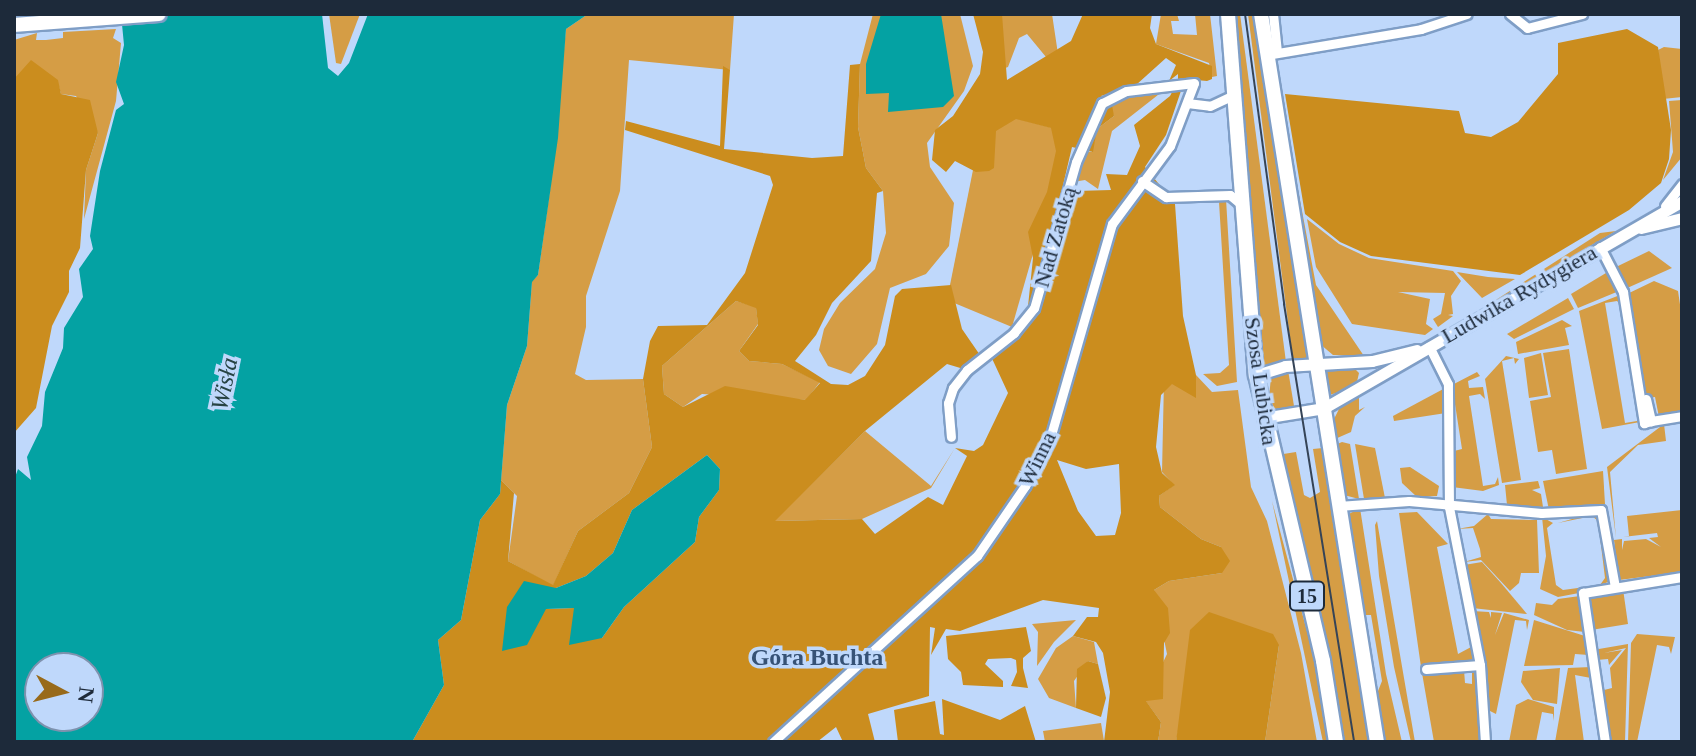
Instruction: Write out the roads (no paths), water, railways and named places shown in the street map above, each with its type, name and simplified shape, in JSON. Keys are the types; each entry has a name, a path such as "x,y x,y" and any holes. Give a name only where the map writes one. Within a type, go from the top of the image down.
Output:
{"main road":[{"path":"14,25 159,14"},
{"name":"Szosa Lubicka","path":"1228,14 1237,93 1256,375 1263,418 1323,661 1336,742"},
{"name":"15","path":"1261,14 1271,54 1338,506 1377,742"}],"street":[{"path":"1273,14 1271,54 1421,29 1467,14"},
{"path":"1510,14 1527,28 1582,14"},
{"name":"Winna","path":"773,742 977,556 1025,486 1049,442 1112,224 1170,146 1194,83"},
{"name":"Nad Zatoką","path":"951,437 948,403 953,388 967,370 1014,333 1034,308 1076,162 1102,103 1126,91 1194,83"},
{"path":"1187,103 1215,105 1237,93"},
{"path":"1142,181 1166,197 1230,195 1245,207"},
{"path":"1665,206 1682,184"},
{"name":"Ludwika Rydygiera","path":"1263,418 1324,408 1604,245 1665,206 1682,201"},
{"path":"1663,220 1682,211"},
{"name":"Ludwika Rydygiera","path":"1604,245 1663,220 1682,218"},
{"path":"1604,245 1623,292 1644,423 1682,416"},
{"path":"1429,346 1448,384 1449,507 1480,665 1485,742"},
{"name":"Ludwika Rydygiera","path":"1256,375 1317,363 1390,358 1429,346"},
{"path":"1349,361 1362,372 1354,392"},
{"path":"1646,399 1651,421"},
{"path":"1338,506 1409,501 1541,513 1601,510 1615,587"},
{"path":"1605,742 1583,594 1682,577"},
{"path":"1426,669 1480,665"}],"water":[{"name":"Wisła","path":"121,14 322,14 328,68 338,76 349,63 368,14 588,14 566,29 558,138 538,275 532,282 527,346 507,405 500,494 480,520 461,620 438,640 444,685 412,742 14,742 14,480 18,469 31,480 27,457 42,426 45,392 63,348 64,328 83,297 79,269 93,249 90,236 100,171 116,110 124,104 116,82 124,45"},
{"path":"881,14 941,14 954,96 943,107 888,112 889,93 866,94 866,64"},
{"path":"707,455 720,469 719,490 699,517 695,542 624,607 602,638 569,645 574,608 546,609 527,645 502,651 507,607 524,581 556,588 586,576 613,553 632,510"}],"tram line":[{"path":"1245,14 1284,304 1354,742"}],"district":[{"name":"Góra Buchta","path":"817,658"}]}
